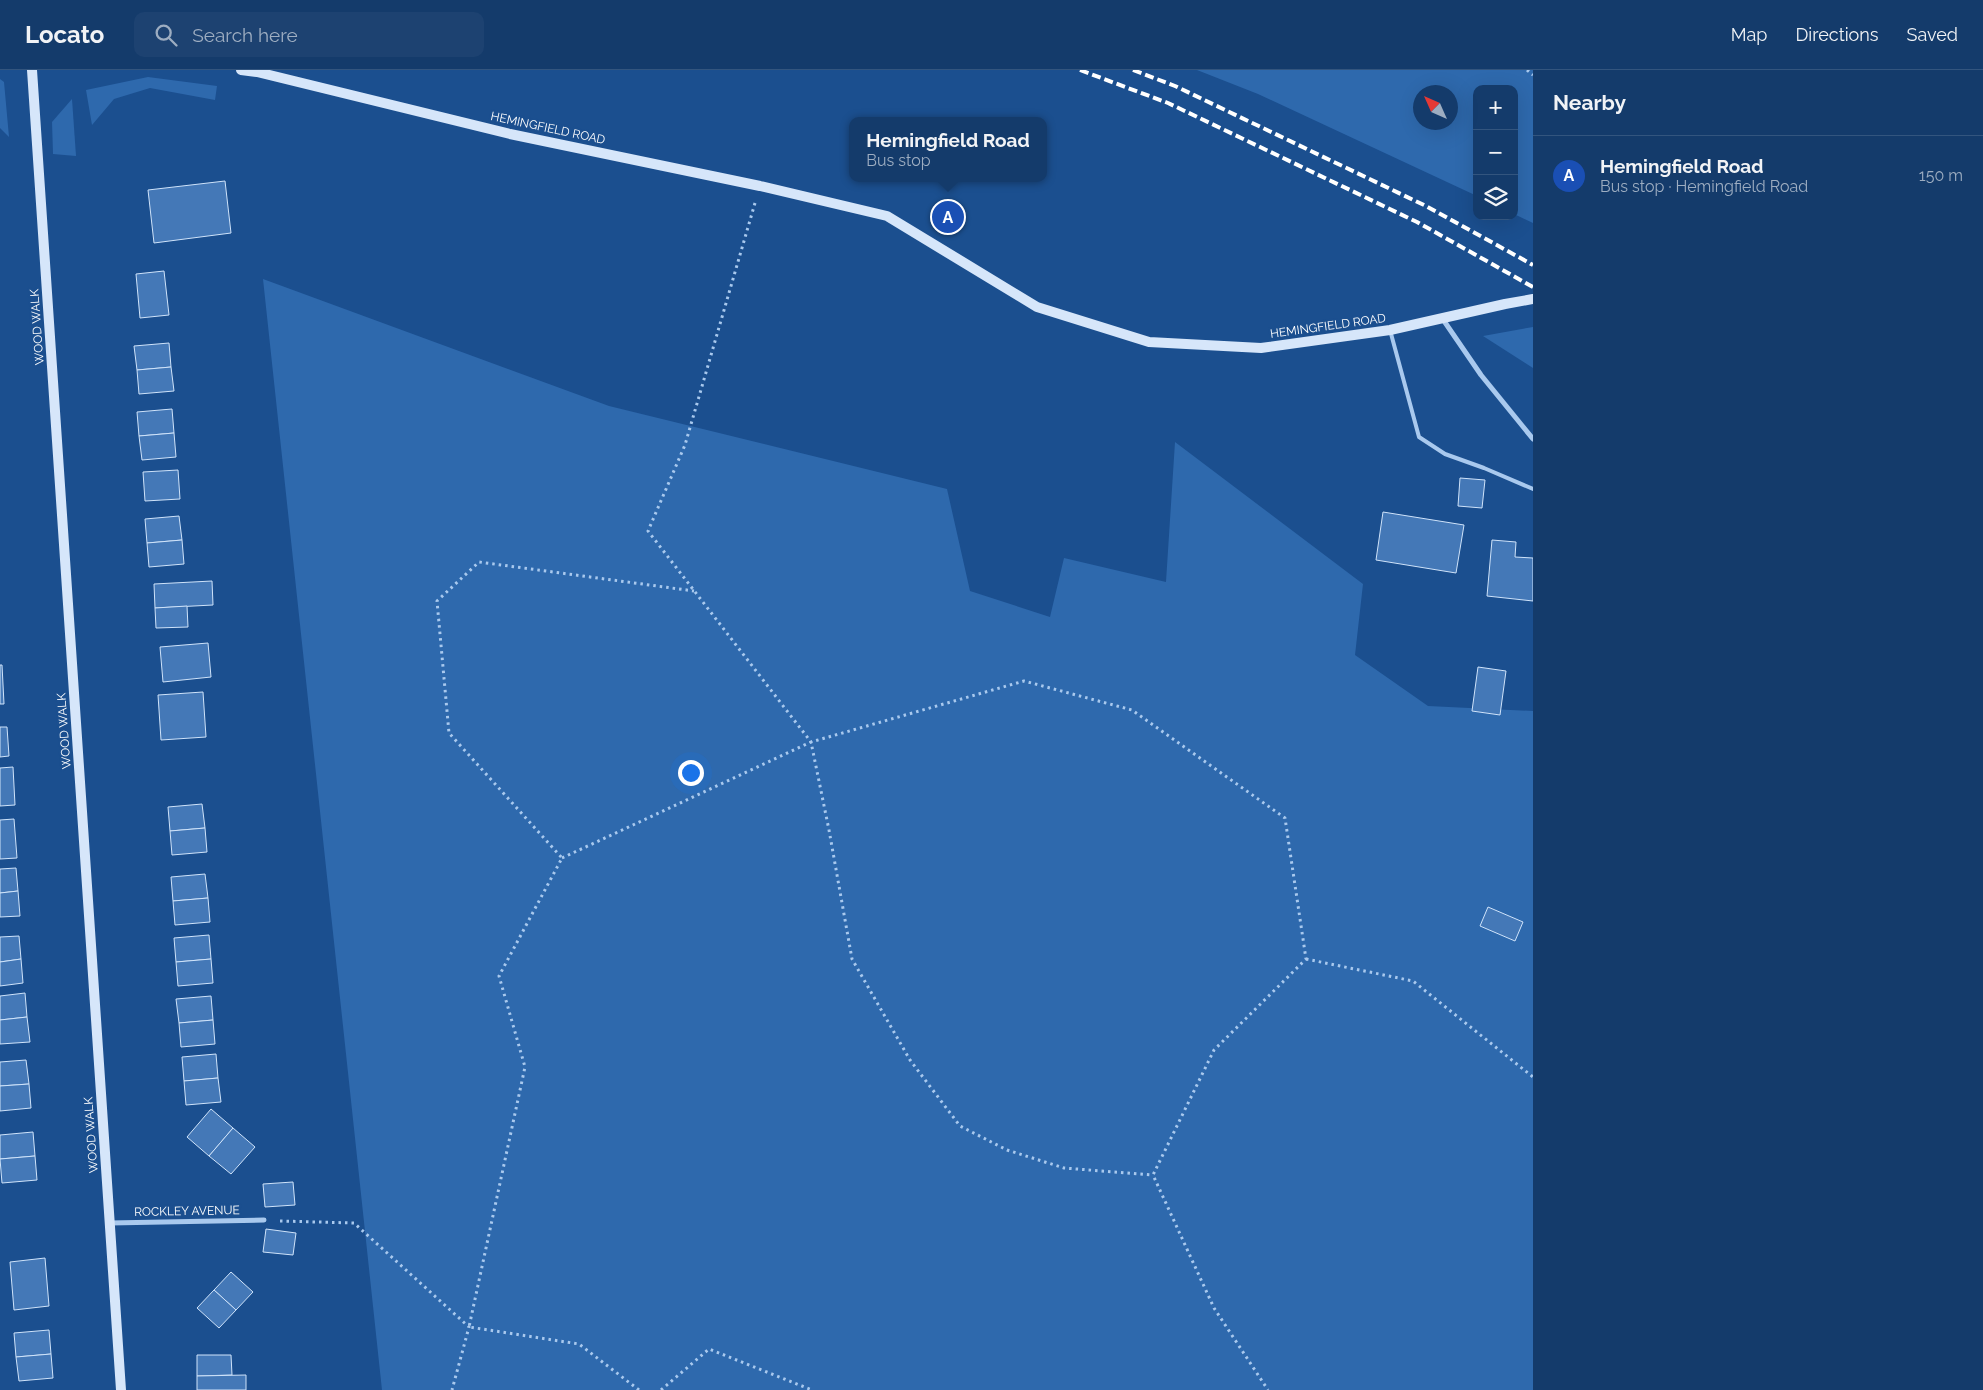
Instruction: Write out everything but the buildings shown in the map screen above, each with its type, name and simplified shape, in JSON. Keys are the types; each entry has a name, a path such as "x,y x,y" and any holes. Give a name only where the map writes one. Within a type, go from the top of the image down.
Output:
{"street":[{"name":"WOOD WALK","path":"32,70 121,1390"},
{"name":"HEMINGFIELD ROAD","path":"241,70 257,72 510,134 760,186 887,216 1037,307 1149,342 1261,348 1390,330 1506,304 1533,300"},
{"path":"1442,318 1481,375 1533,439"},
{"name":"ROCKLEY AVENUE","path":"110,1223 264,1220"}],"lane":[{"path":"1390,330 1418,437 1445,454 1533,489"}],"path":[{"path":"1527,70 1533,75"},
{"path":"760,186 685,445 648,531 811,742 830,830 852,960 910,1060 960,1126 1008,1150 1064,1168 1153,1176"},
{"path":"562,858 449,733 437,601 479,562 694,591"},
{"path":"452,1390 469,1327 525,1067 499,976 562,858 811,742 1024,681 1132,710 1285,818 1306,959"},
{"path":"1306,959 1413,981 1533,1077"},
{"path":"1153,1176 1214,1050 1306,959"},
{"path":"1153,1176 1214,1308 1268,1390"},
{"path":"264,1220 354,1223 469,1327 579,1344 639,1390"},
{"path":"661,1390 709,1349 812,1390"}],"shaded area":[{"path":"1197,70 1533,70 1533,223 1518,216 1518,85 1473,85 1473,194 1258,94"},
{"path":"148,77 217,86 215,100 150,88 114,99 92,125 86,90"},
{"path":"0,79 4,82 9,137 0,128"},
{"path":"72,99 76,156 53,154 52,122"},
{"path":"263,279 609,406 947,489 970,591 1050,617 1064,558 1166,582 1175,442 1363,584 1355,655 1428,706 1533,711 1533,1390 382,1390"},
{"path":"1533,327 1533,368 1483,336"}],"railway":[{"path":"1080,70 1168,103 1417,222 1533,287"},
{"path":"1133,70 1175,86 1426,206 1533,265"}],"place":[{"name":"Hemingfield Road","path":"948,217"}]}
